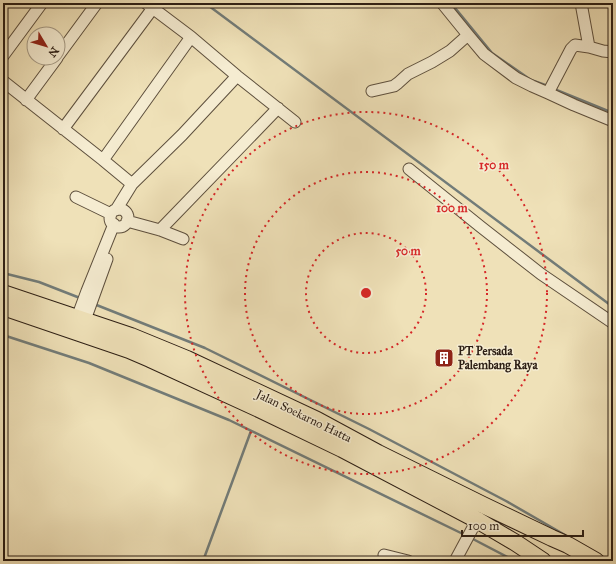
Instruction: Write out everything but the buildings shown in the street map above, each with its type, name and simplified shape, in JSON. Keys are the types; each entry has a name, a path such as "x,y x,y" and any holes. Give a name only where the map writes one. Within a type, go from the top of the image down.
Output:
{"highway":[{"name":"Jalan Soekarno Hatta","path":"3,293 82,314 187,359 205,376 261,410 342,449 475,524 516,543 543,561"},
{"name":"Jalan Soekarno Hatta","path":"3,307 129,350 150,359 205,376 317,420 378,453 568,545 596,561"}],"street":[{"path":"3,56 42,3"},
{"path":"66,45 97,3"},
{"path":"442,3 484,54 516,78 532,86 549,91 574,105 613,121"},
{"path":"581,3 589,47"},
{"path":"63,129 149,6 191,37 295,122"},
{"path":"372,91 394,86 410,72 432,62 450,51 468,35"},
{"path":"102,160 191,37"},
{"path":"549,91 571,49 575,45 613,52"},
{"path":"26,100 51,66"},
{"path":"82,314 117,219 132,184 237,76"},
{"path":"3,81 132,184"},
{"path":"160,230 278,108"},
{"path":"409,169 540,274 613,323"},
{"path":"76,197 117,219 160,230 183,239"},
{"path":"455,561 475,524"},
{"path":"384,555 408,561"}],"waterway":[{"path":"205,3 613,307"},
{"path":"451,3 492,53 531,80 548,86"},
{"path":"554,89 613,113"},
{"path":"3,273 39,282 80,298"},
{"path":"94,304 205,348 369,429 506,501 565,535"},
{"path":"3,335 89,363 229,420 465,535"},
{"path":"203,561 251,431"},
{"path":"471,538 515,561"},
{"path":"600,556 609,561"}],"place":[{"name":"PT Persada Palembang Raya","path":"444,358"}]}
